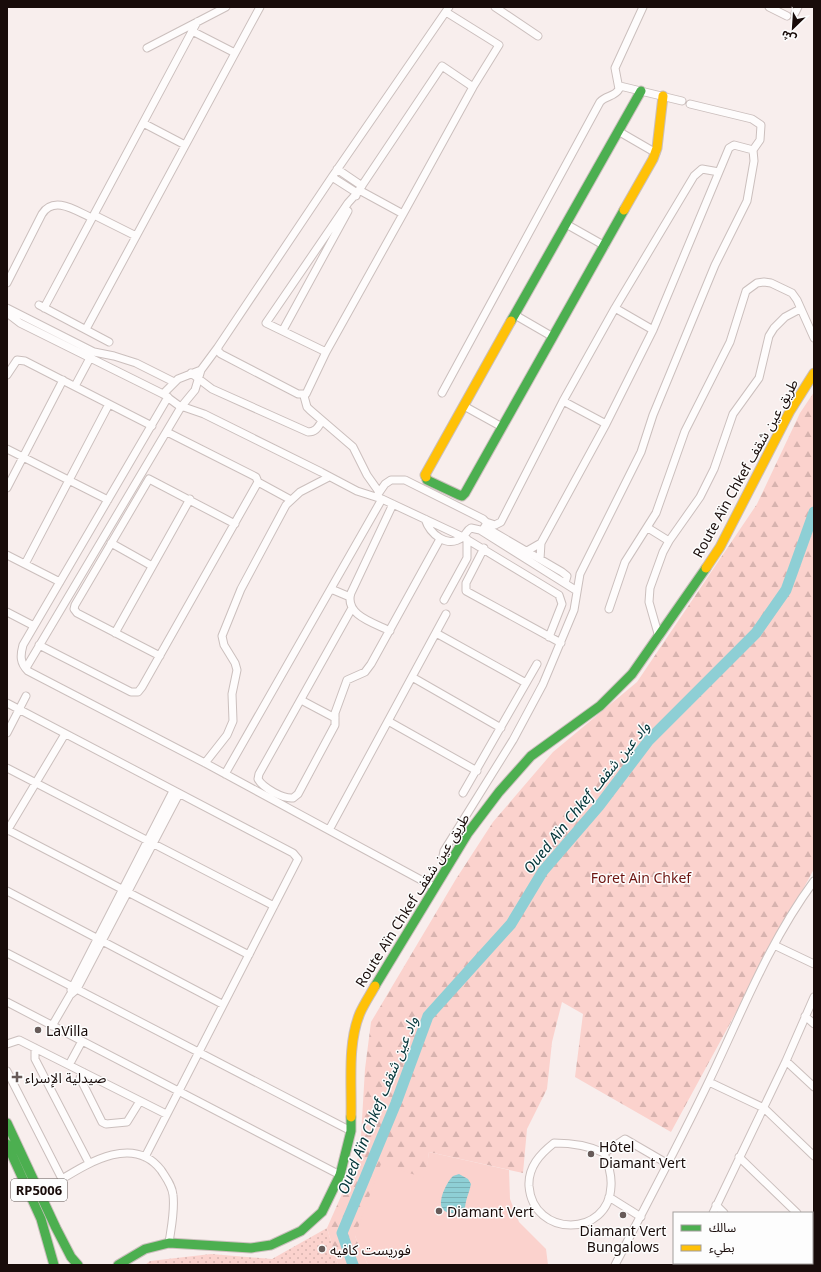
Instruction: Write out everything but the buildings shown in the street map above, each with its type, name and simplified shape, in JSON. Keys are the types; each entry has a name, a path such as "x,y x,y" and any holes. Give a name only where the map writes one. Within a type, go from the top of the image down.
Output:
{"main road":[{"path":"641,91 425,476 427,480 461,496 464,495 656,153 663,96"},
{"name":"Route Aïn Chkef طريق عين شقف","path":"118,1265 145,1249 170,1244 251,1248 271,1245 286,1240 313,1222 322,1212 340,1175 351,1132 352,1055 355,1032 360,1014 381,974 468,833 522,765 546,744 600,706 611,696 632,674 659,637 720,547 790,411 814,373"},
{"name":"RP5006","path":"7,1123 71,1257 78,1265"},
{"name":"RP5006","path":"7,1144 40,1217 49,1243 54,1265"}],"street":[{"path":"147,48 226,7"},
{"path":"86,329 260,7"},
{"path":"495,7 538,36"},
{"path":"442,393 600,102 604,98 617,93 620,86 615,68 643,7"},
{"path":"769,7 787,16"},
{"path":"26,668 181,407 192,395 199,381 201,370 448,9 499,45 473,87 326,352 304,396 307,407 353,447 379,496"},
{"path":"109,342 42,306 93,216 197,22"},
{"path":"192,30 235,53"},
{"path":"283,330 359,190 442,66 473,87"},
{"path":"620,86 682,101"},
{"path":"450,862 443,856 444,851 523,724 544,684 574,610 581,571 641,452 653,415 715,265 747,201 754,161 753,150 759,143 762,133 761,125 758,121 690,104"},
{"path":"143,123 185,145"},
{"path":"618,131 656,153"},
{"path":"540,559 541,543 606,424 653,330 731,146 734,145 753,150"},
{"path":"338,169 359,190"},
{"path":"444,600 467,558 465,538 471,528 496,525 501,522 563,401 615,308 697,172 702,169 719,172"},
{"path":"332,177 403,214"},
{"path":"326,352 266,323 348,203 359,190"},
{"path":"7,283 42,214 49,206 58,204 93,216 136,236"},
{"path":"566,224 605,246"},
{"path":"609,609 625,562 648,528 664,495 685,431 730,342 746,291 757,283 771,283 792,293 797,300 814,338"},
{"path":"7,308 94,352 136,363 174,382"},
{"path":"615,308 653,330"},
{"path":"659,637 649,602 656,570 669,541 689,514 708,482 733,414 750,393 759,378 763,368 769,336 774,328 785,317 800,309"},
{"path":"7,313 20,323 166,395 181,407 204,414 357,491 379,496 484,548 559,595 562,604 549,637"},
{"path":"515,315 553,337"},
{"path":"218,347 218,351 221,354 304,396"},
{"path":"75,386 90,358"},
{"path":"7,375 14,362 21,359 152,426"},
{"path":"201,370 191,373 174,382 166,395 152,426 22,645 21,654 23,665 26,668 434,887"},
{"path":"191,373 199,381 212,389 308,432 312,432 317,429 322,421"},
{"path":"7,488 63,380"},
{"path":"563,401 606,424"},
{"path":"25,564 108,404"},
{"path":"464,406 502,428"},
{"path":"167,432 256,478 258,482 291,500"},
{"path":"7,449 108,500"},
{"path":"204,763 227,735 233,721 232,694 237,670 235,663 224,645 224,632 240,589 279,516 291,500 300,492 329,477"},
{"path":"160,656 77,613 74,610 111,543 149,479 190,499 235,524"},
{"path":"225,774 331,590 379,496 391,480 400,479 440,497 577,591"},
{"path":"40,645 134,693 140,690 258,482"},
{"path":"440,497 444,488"},
{"path":"115,633 190,499"},
{"path":"390,631 358,614 352,608 350,597 393,504"},
{"path":"425,519 431,532 440,539 450,541 465,538"},
{"path":"484,527 565,574 567,576 566,583"},
{"path":"648,528 669,541"},
{"path":"352,608 259,774 258,779 260,782 291,799 296,797 335,725 335,718 347,680 368,669 440,539"},
{"path":"111,543 152,566"},
{"path":"527,551 541,543"},
{"path":"484,548 466,583 466,591 561,643"},
{"path":"7,555 60,582"},
{"path":"331,590 350,597"},
{"path":"7,612 34,626"},
{"path":"329,830 446,614"},
{"path":"436,633 526,683"},
{"path":"463,793 537,664"},
{"path":"412,677 501,728"},
{"path":"7,733 26,696"},
{"path":"301,700 335,718"},
{"path":"7,703 297,856 297,863 222,1004 145,1157"},
{"path":"388,720 476,770"},
{"path":"65,734 7,831 249,955"},
{"path":"7,768 274,906"},
{"path":"270,799 274,791"},
{"path":"52,1026 74,988 176,792"},
{"path":"615,1265 709,1082 746,998 792,914 814,881"},
{"path":"7,891 222,1004"},
{"path":"774,945 814,964"},
{"path":"7,953 351,1132"},
{"path":"712,1212 764,1108 814,997"},
{"path":"7,1002 340,1175"},
{"path":"805,1016 814,1024"},
{"path":"7,1044 19,1040 166,1114"},
{"path":"69,1065 82,1041"},
{"path":"35,1048 35,1059 89,1163"},
{"path":"786,1061 814,1087"},
{"path":"7,1071 62,1179 89,1163 108,1155 121,1154 145,1157 157,1165 168,1180 173,1194 174,1210 170,1244"},
{"path":"82,1072 80,1078 102,1122 106,1124 128,1122 140,1101"},
{"path":"709,1082 764,1108 814,1156"},
{"path":"604,1153 625,1139 668,1164"},
{"path":"554,1144 576,1144 591,1147 604,1153 611,1174 612,1186 609,1197 600,1214 583,1224 571,1225 560,1224 548,1219 539,1212 532,1201 529,1180 531,1170 537,1158 554,1144"},
{"path":"739,1157 796,1212"},
{"path":"609,1197 641,1217"},
{"path":"716,1205 723,1212"}],"green space":[{"name":"Foret Ain Chkef","path":"814,392 814,869 671,1132 575,1077 583,1014 562,1002 552,1042 547,1089 527,1129 523,1173 429,1152 426,1178 355,1236 368,1265 338,1265 327,1228 360,1153 365,1069 371,1022 456,879 493,822 553,752 637,682 757,504 800,413"},
{"name":"Diamant Vert","path":"429,1152 509,1170 510,1199 519,1222 546,1249 548,1265 368,1265 355,1236 381,1164 425,1178"},
{"path":"327,1228 338,1265 145,1265 150,1261 211,1254 272,1259"}],"water":[{"path":"459,1174 468,1179 471,1184 466,1200 465,1210 451,1213 442,1209 441,1201 446,1185 453,1176"}],"waterway":[{"name":"Oued Aïn Chkef واد عين شقف","path":"353,1265 342,1233 396,1103 428,1016 511,924 543,871 599,806 649,740 756,633 786,590 814,512"}],"traffic: fast":[{"path":"511,321 641,91"},
{"path":"426,477 427,480 459,495 462,496 465,493 624,210"},
{"path":"375,986 468,833 499,792 531,756 600,706 632,674 706,568"},
{"path":"118,1265 145,1249 169,1243 251,1248 271,1245 301,1231 322,1212 340,1175 351,1131 351,1117"},
{"path":"7,1123 56,1228 71,1257 78,1265"},
{"path":"7,1144 41,1219 54,1265"}],"traffic: slow":[{"path":"624,210 653,159 657,148 663,96"},
{"path":"426,477 425,475 511,321"},
{"path":"706,568 720,547 790,411 814,373"},
{"path":"351,1117 351,1064 353,1038 360,1013 375,986"}],"place":[{"name":"LaVilla","path":"38,1030"},
{"name":"صيدلية الإسراء","path":"17,1077"},
{"name":"Hôtel Diamant Vert","path":"591,1154"},
{"name":"Diamant Vert","path":"439,1211"},
{"name":"Diamant Vert Bungalows","path":"623,1215"},
{"name":"فوريست كافيه","path":"322,1249"}]}
